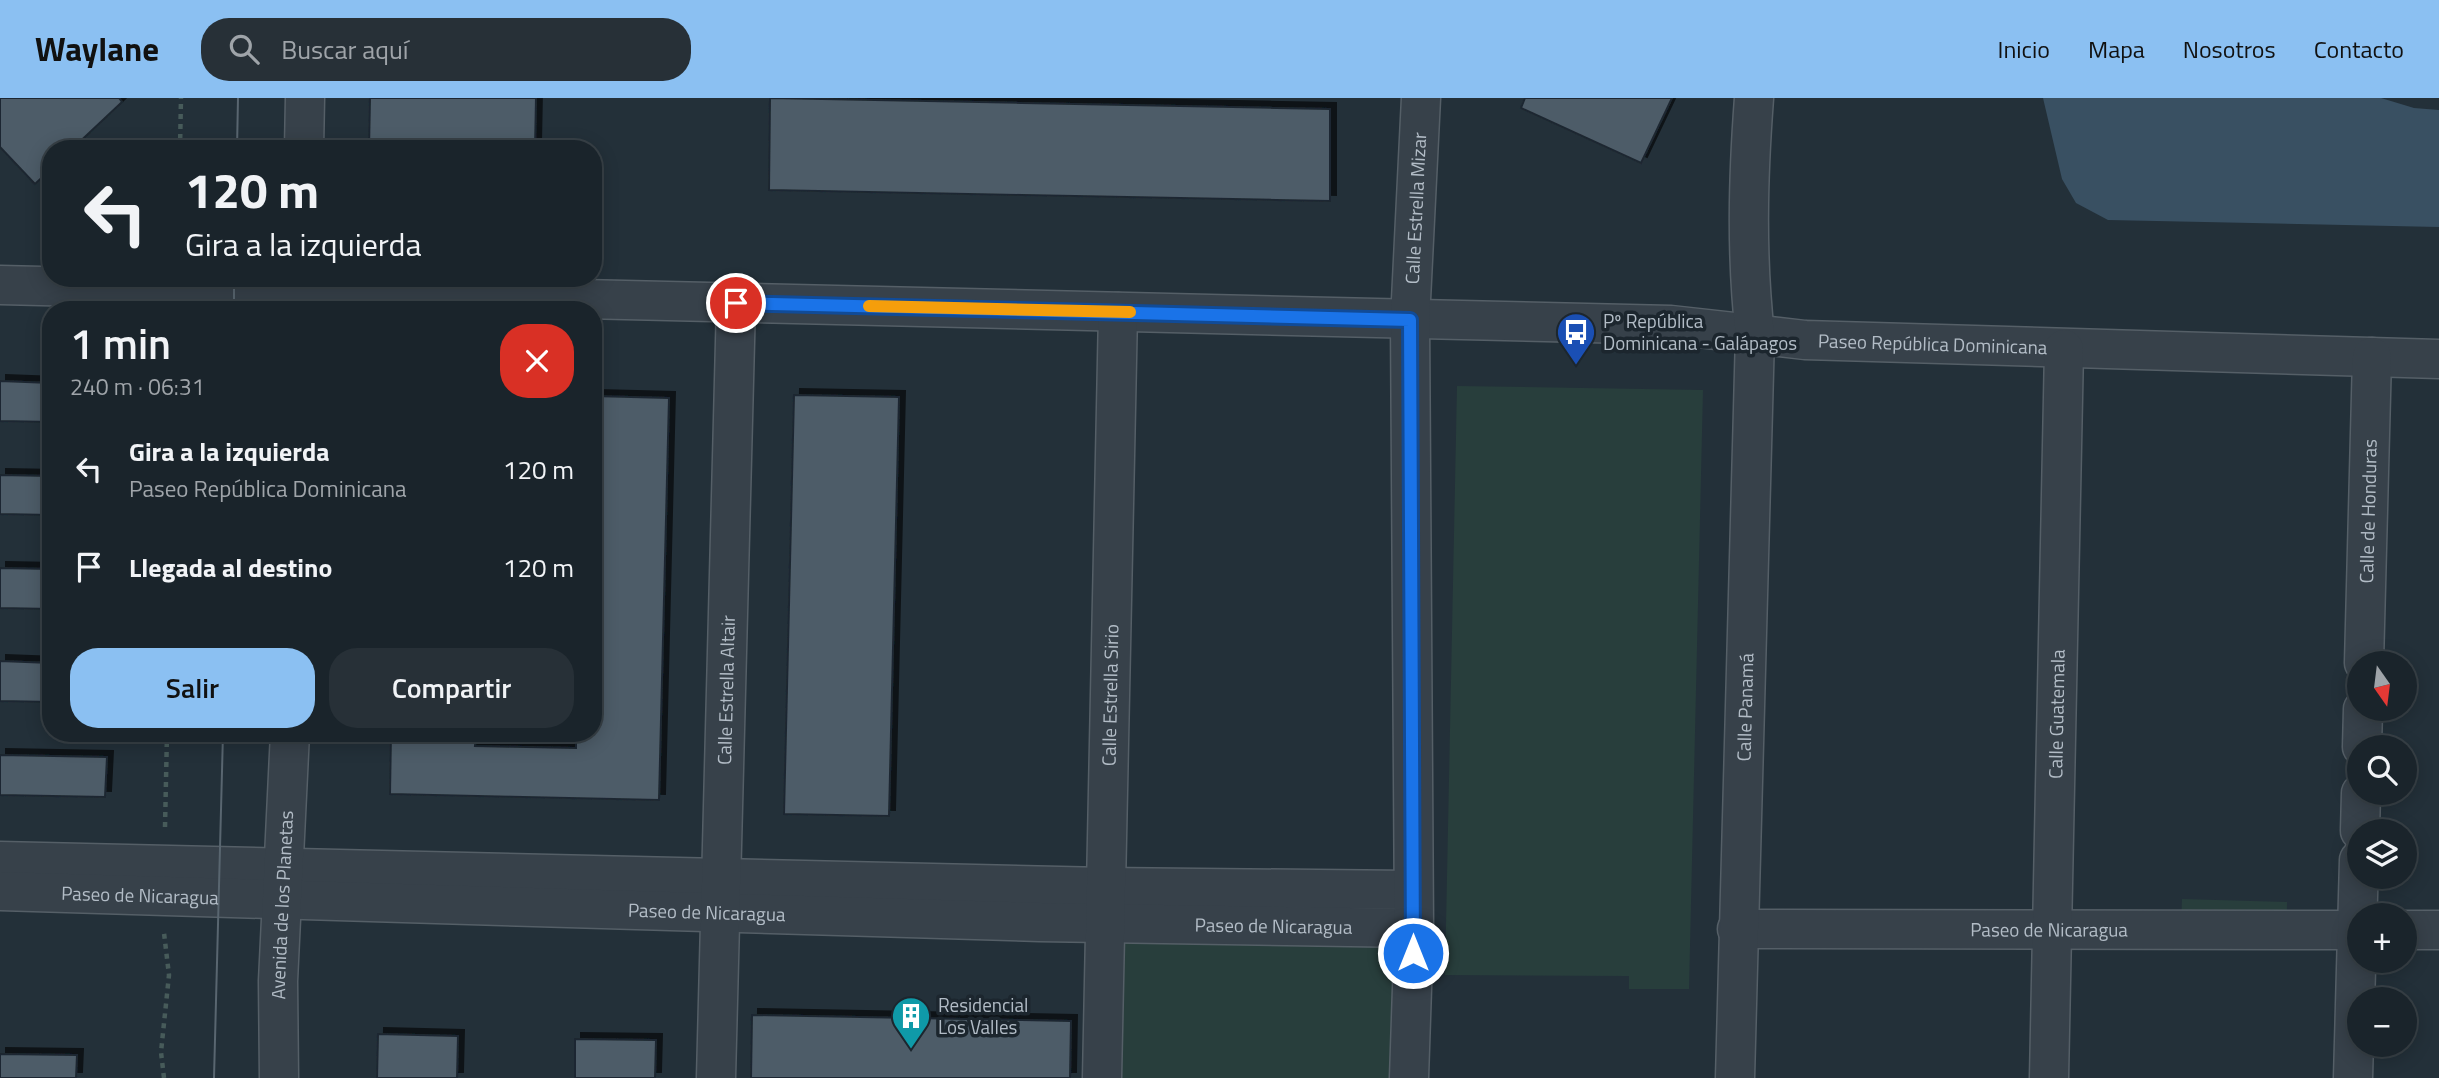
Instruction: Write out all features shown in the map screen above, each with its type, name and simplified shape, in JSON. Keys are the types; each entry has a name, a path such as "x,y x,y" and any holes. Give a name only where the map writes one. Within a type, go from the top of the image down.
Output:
{"street":[{"path":"304,140 305,98"},
{"name":"Calle Estrella Mizar","path":"1409,1078 1414,928 1410,320 1421,98"},
{"name":"Calle Panamá","path":"1735,1078 1755,335 1749,284 1747,183 1754,98"},
{"name":"Paseo República Dominicana","path":"0,285 42,286"},
{"name":"Paseo República Dominicana","path":"75,287 1671,325 1805,341 2439,359"},
{"name":"Calle Estrella Altair","path":"716,1078 736,303"},
{"name":"Calle Estrella Sirio","path":"1102,1078 1118,312"},
{"name":"Calle Guatemala","path":"2049,1078 2064,349"},
{"name":"Calle de Honduras","path":"2364,651 2372,357"},
{"name":"Avenida de los Planetas","path":"279,1078 290,742"},
{"name":"Paseo de Nicaragua","path":"0,861 161,880"},
{"name":"Paseo de Nicaragua","path":"0,891 161,880 284,882 1105,904 1414,928"},
{"name":"Paseo de Nicaragua","path":"1105,904 1412,890"},
{"name":"Paseo de Nicaragua","path":"1737,929 2347,930"},
{"path":"2417,930 2439,930"},
{"path":"2353,1078 2357,973"}],"path":[{"path":"180,140 181,98"},
{"path":"164,1078 161,1052 169,975 161,880 167,742"}],"green space":[{"path":"1457,386 1703,390 1689,989 1629,989 1629,976 1445,975"},
{"path":"2182,899 2287,902 2286,949 2180,949"},
{"path":"1108,916 1395,924 1392,1078 1105,1078"}],"water":[{"path":"2043,98 2381,98 2414,108 2439,110 2439,227 2108,220 2076,203 2062,179"}],"building":[{"path":"0,98 119,98 122,102 82,140 42,140 42,177 35,184 0,147"},
{"path":"370,98 536,98 535,140 369,140"},
{"path":"770,98 1330,109 1330,201 769,190"},
{"path":"1525,98 1672,98 1641,163 1521,108"},
{"path":"0,381 42,383 42,422 0,421"},
{"path":"794,395 899,397 889,816 784,814"},
{"path":"602,396 669,398 659,800 390,794 391,742 475,742 475,746 576,748 576,742 602,742"},
{"path":"0,475 42,476 42,515 0,514"},
{"path":"0,568 42,569 42,609 0,608"},
{"path":"0,661 42,663 42,702 0,701"},
{"path":"0,755 107,757 105,797 0,795"},
{"name":"Residencial Los Valles","path":"752,1015 1071,1021 1070,1078 751,1078"},
{"path":"378,1034 458,1036 457,1078 377,1078"},
{"path":"575,1039 656,1040 655,1078 575,1078"},
{"path":"0,1054 77,1055 76,1078 0,1078"}],"tram line":[{"path":"237,140 238,98"},
{"path":"234,287 234,301"},
{"path":"214,1078 223,742"}],"slow traffic":[{"path":"869,306 1130,312"}],"place":[{"name":"Pº República Dominicana - Galápagos","path":"1576,366"},
{"name":"Residencial Los Valles","path":"911,1050"}],"route":[{"path":"736,303 1346,316 1410,320 1413,953"}]}
